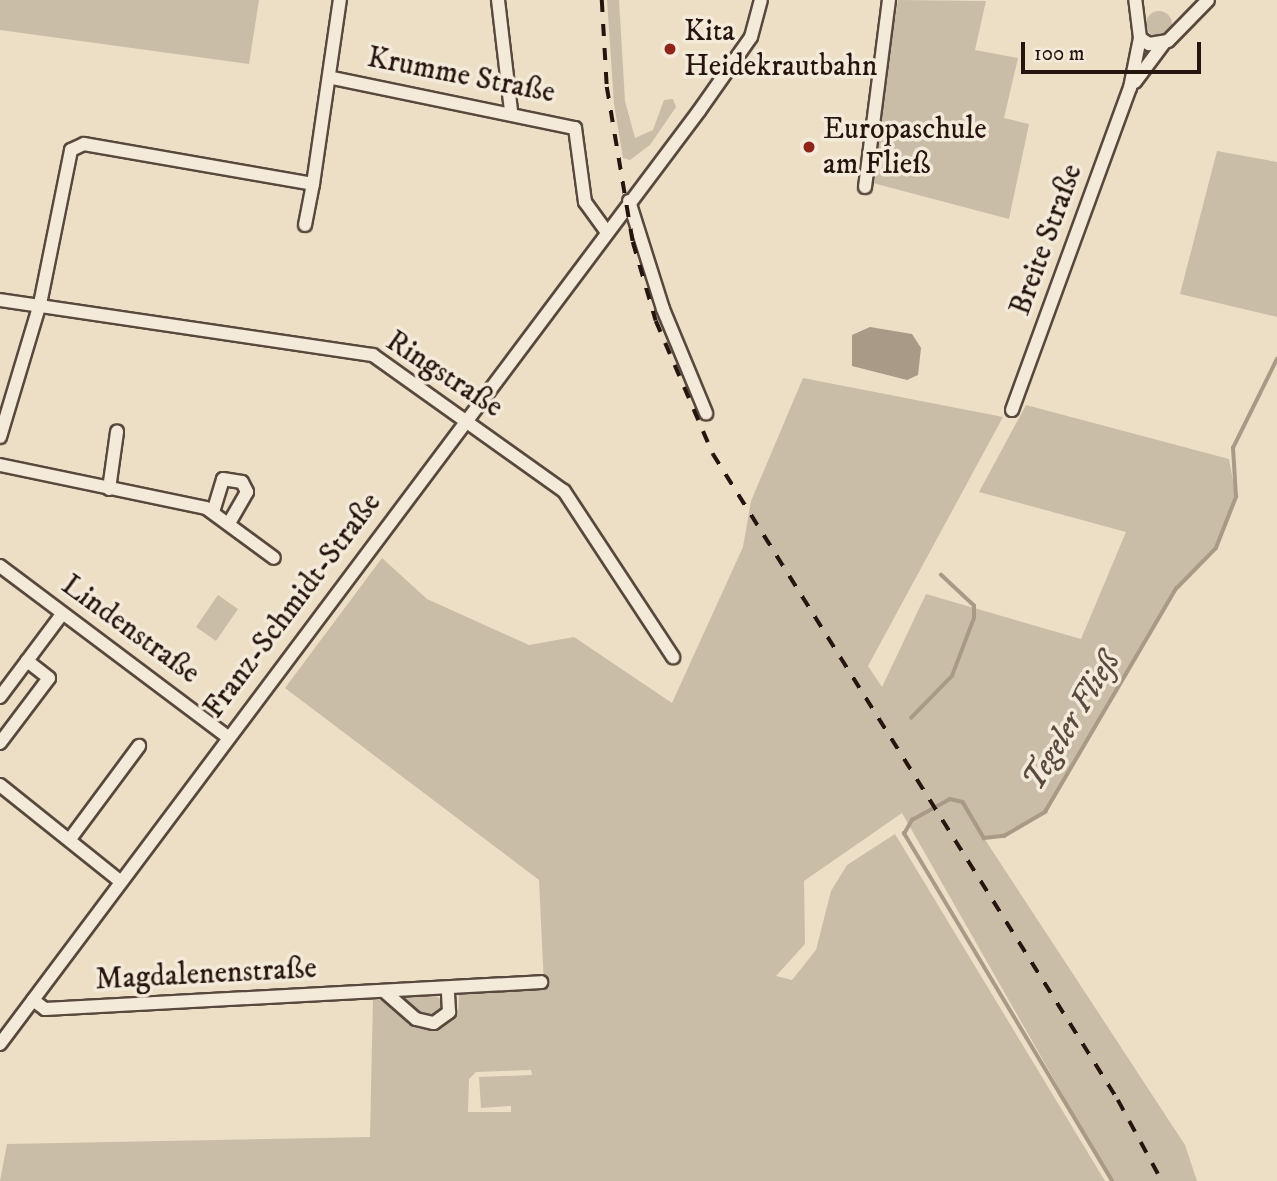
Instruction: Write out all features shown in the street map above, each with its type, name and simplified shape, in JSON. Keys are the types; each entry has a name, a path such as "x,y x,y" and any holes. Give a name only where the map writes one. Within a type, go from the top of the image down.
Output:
{"street":[{"path":"334,78 340,0"},
{"path":"498,0 510,111"},
{"name":"Franz-Schmidt-Straße","path":"0,1044 751,37 761,0"},
{"path":"865,187 889,0"},
{"name":"Breite Straße","path":"1012,410 1130,88 1140,38 1135,0"},
{"name":"Breite Straße","path":"1130,88 1164,43 1208,0"},
{"path":"1140,38 1164,43"},
{"name":"Krumme Straße","path":"305,225 334,78 510,111 575,128 585,202 605,230"},
{"path":"1,432 40,304 76,144 313,184"},
{"path":"629,201 663,310 706,413"},
{"name":"Ringstraße","path":"0,300 373,355 465,417 564,491 673,657"},
{"path":"108,489 117,432"},
{"path":"0,465 213,512 274,558"},
{"path":"213,512 219,483 242,482 247,492 229,523"},
{"name":"Lindenstraße","path":"0,566 228,737"},
{"path":"0,697 62,614"},
{"path":"0,743 49,678 27,661"},
{"path":"70,838 139,746"},
{"path":"0,785 70,838 121,882"},
{"name":"Magdalenenstraße","path":"33,1000 45,1009 448,990 541,982"},
{"path":"385,992 416,1019 434,1023 449,1012 448,990"},
{"path":"0,1020 12,1028"}],"shaded area":[{"path":"0,0 259,0 249,64 0,30"},
{"path":"607,0 619,0 625,101 635,138 653,130 664,100 673,99 676,107 650,145 630,160 623,158 614,104"},
{"path":"898,0 986,1 975,50 1018,58 1004,118 1029,124 1009,219 869,182"},
{"path":"1159,11 1168,15 1172,24 1168,33 1159,37 1150,33 1146,24 1150,15"},
{"path":"1217,151 1277,162 1277,317 1180,294"},
{"path":"870,327 912,334 921,348 918,375 907,380 852,366 852,335"},
{"path":"803,378 1003,417 868,666 882,687 926,594 1081,639 1126,532 979,492 1026,405 1229,459 1236,497 1216,548 1176,589 1045,812 1004,836 984,838 1185,1145 1197,1181 1112,1181 902,813 804,881 805,944 776,976 792,980 816,950 831,891 847,865 895,834 1105,1181 0,1181 7,1144 370,1137 373,997 440,1024 458,1015 459,994 544,986 539,880 285,688 382,558 427,599 529,645 574,637 672,703 743,547 751,501","holes":["531,1070 532,1075 479,1077 481,1108 511,1106 511,1112 468,1112 469,1079 476,1072"]},
{"path":"218,595 238,609 216,641 196,627"},
{"path":"434,995 447,1003 442,1018 422,1017 397,996"}],"waterway":[{"name":"Tegeler Fließ","path":"1112,1181 904,834 912,820 950,799 963,802 984,838 1004,836 1045,812 1176,589 1216,548 1236,497 1233,448 1277,359"},
{"path":"911,718 952,676 974,618 974,606 941,575"}],"railway":[{"path":"602,0 607,87 633,242 656,321 713,454 1118,1100 1162,1181"}],"place":[{"name":"Kita Heidekrautbahn","path":"670,49"},
{"name":"Europaschule am Fließ","path":"809,147"}]}
